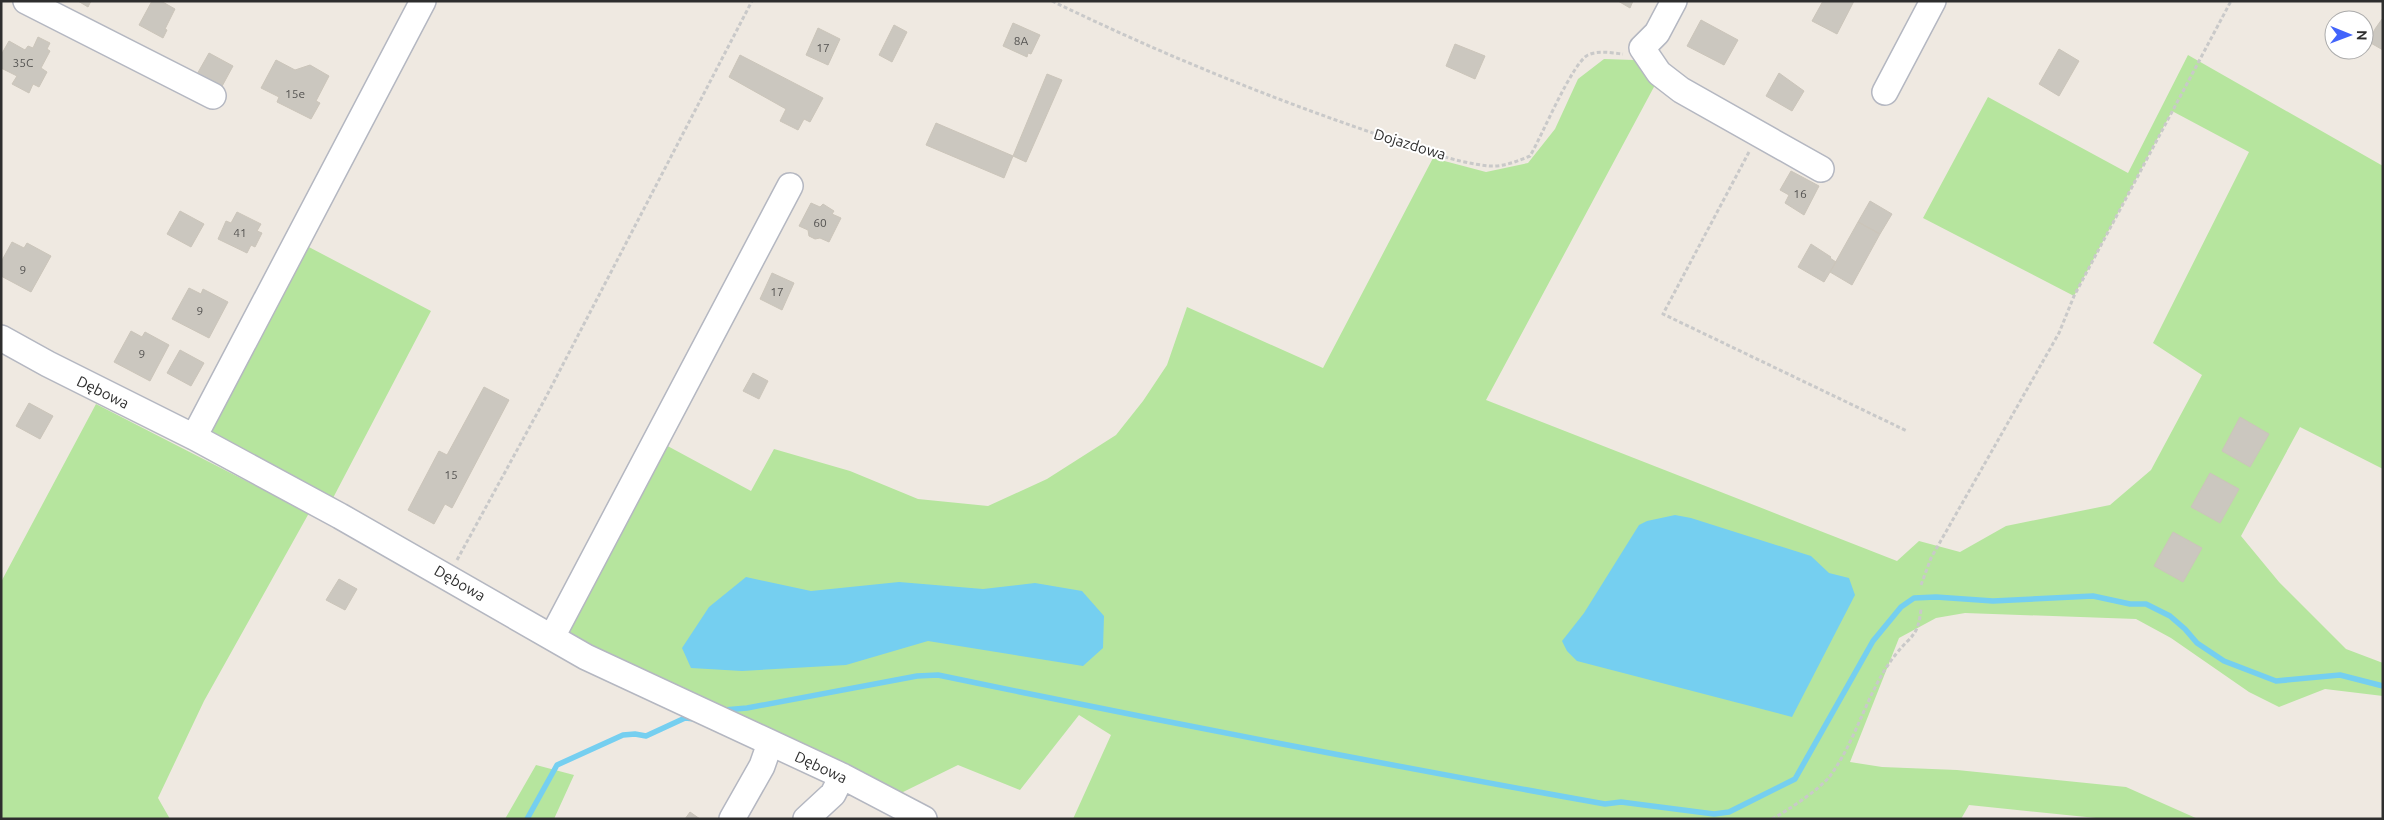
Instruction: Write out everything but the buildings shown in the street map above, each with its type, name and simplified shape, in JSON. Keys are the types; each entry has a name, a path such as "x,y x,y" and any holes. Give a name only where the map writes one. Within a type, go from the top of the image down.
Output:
{"street":[{"path":"26,1 214,96"},
{"path":"194,437 423,1"},
{"path":"1674,1 1657,33 1642,48 1659,73 1681,90 1821,169"},
{"path":"1885,92 1933,1"},
{"path":"552,637 790,186"},
{"name":"Dębowa","path":"1,338 48,364 194,437 448,576 586,657 842,776 924,819"},
{"path":"732,819 762,766 770,744"},
{"path":"806,819 833,794 842,776"}],"path":[{"path":"448,576 546,398 752,1"},
{"name":"Dojazdowa","path":"1052,1 1080,15 1305,110 1402,143 1467,162 1492,166 1517,162 1530,156 1576,68 1587,56 1600,52 1636,53 1642,48"},
{"path":"1921,585 1931,558 2059,332 2074,296 2230,1"},
{"path":"1758,134 1663,314 1908,431"},
{"path":"1772,819 1816,790 1830,776 1845,752 1881,676 1897,653 1911,640 1919,627 1920,609"}],"green space":[{"path":"2188,55 2383,166 2383,469 2300,427 2241,536 2279,582 2346,649 2383,663 2383,696 2325,689 2279,707 2249,692 2171,638 2136,619 1965,613 1936,618 1899,638 1850,762 1882,767 1957,770 2126,787 2198,819 2106,819 1969,805 1961,819 1073,819 1111,735 1079,715 1020,790 958,765 899,794 566,636 662,443 751,491 774,449 850,471 918,499 988,506 1047,479 1116,435 1143,401 1167,365 1187,307 1323,368 1433,158 1486,172 1528,163 1555,129 1578,79 1604,59 1634,60 1655,85 1486,400 1897,561 1919,541 1960,552 2006,526 2110,505 2151,470 2202,375 2153,343 2249,152 2172,111 2074,296 1923,218 1988,97 2128,173"},
{"path":"305,245 431,311 333,498 208,434"},
{"path":"96,404 309,513 204,701 158,798 170,819 1,819 1,582"},
{"path":"536,765 574,775 554,819 505,819"}],"water":[{"path":"1675,515 1691,518 1811,556 1829,573 1849,578 1855,595 1792,717 1577,661 1567,651 1562,641 1584,613 1639,525 1647,521"},
{"path":"746,577 811,591 899,582 983,589 1035,583 1082,591 1104,616 1103,648 1083,666 928,641 846,665 742,671 691,668 682,648 709,607"}],"waterway":[{"path":"724,710 747,708 917,676 938,675 1271,742 1605,804 1621,802 1714,814 1729,812 1795,779 1873,641 1901,607 1914,598 1936,597 1993,601 2093,596 2130,604 2146,604 2170,616 2197,643 2224,661 2276,681 2340,675 2383,686"},
{"path":"527,819 557,765 623,735 635,734 646,736 685,718 695,719"}]}
